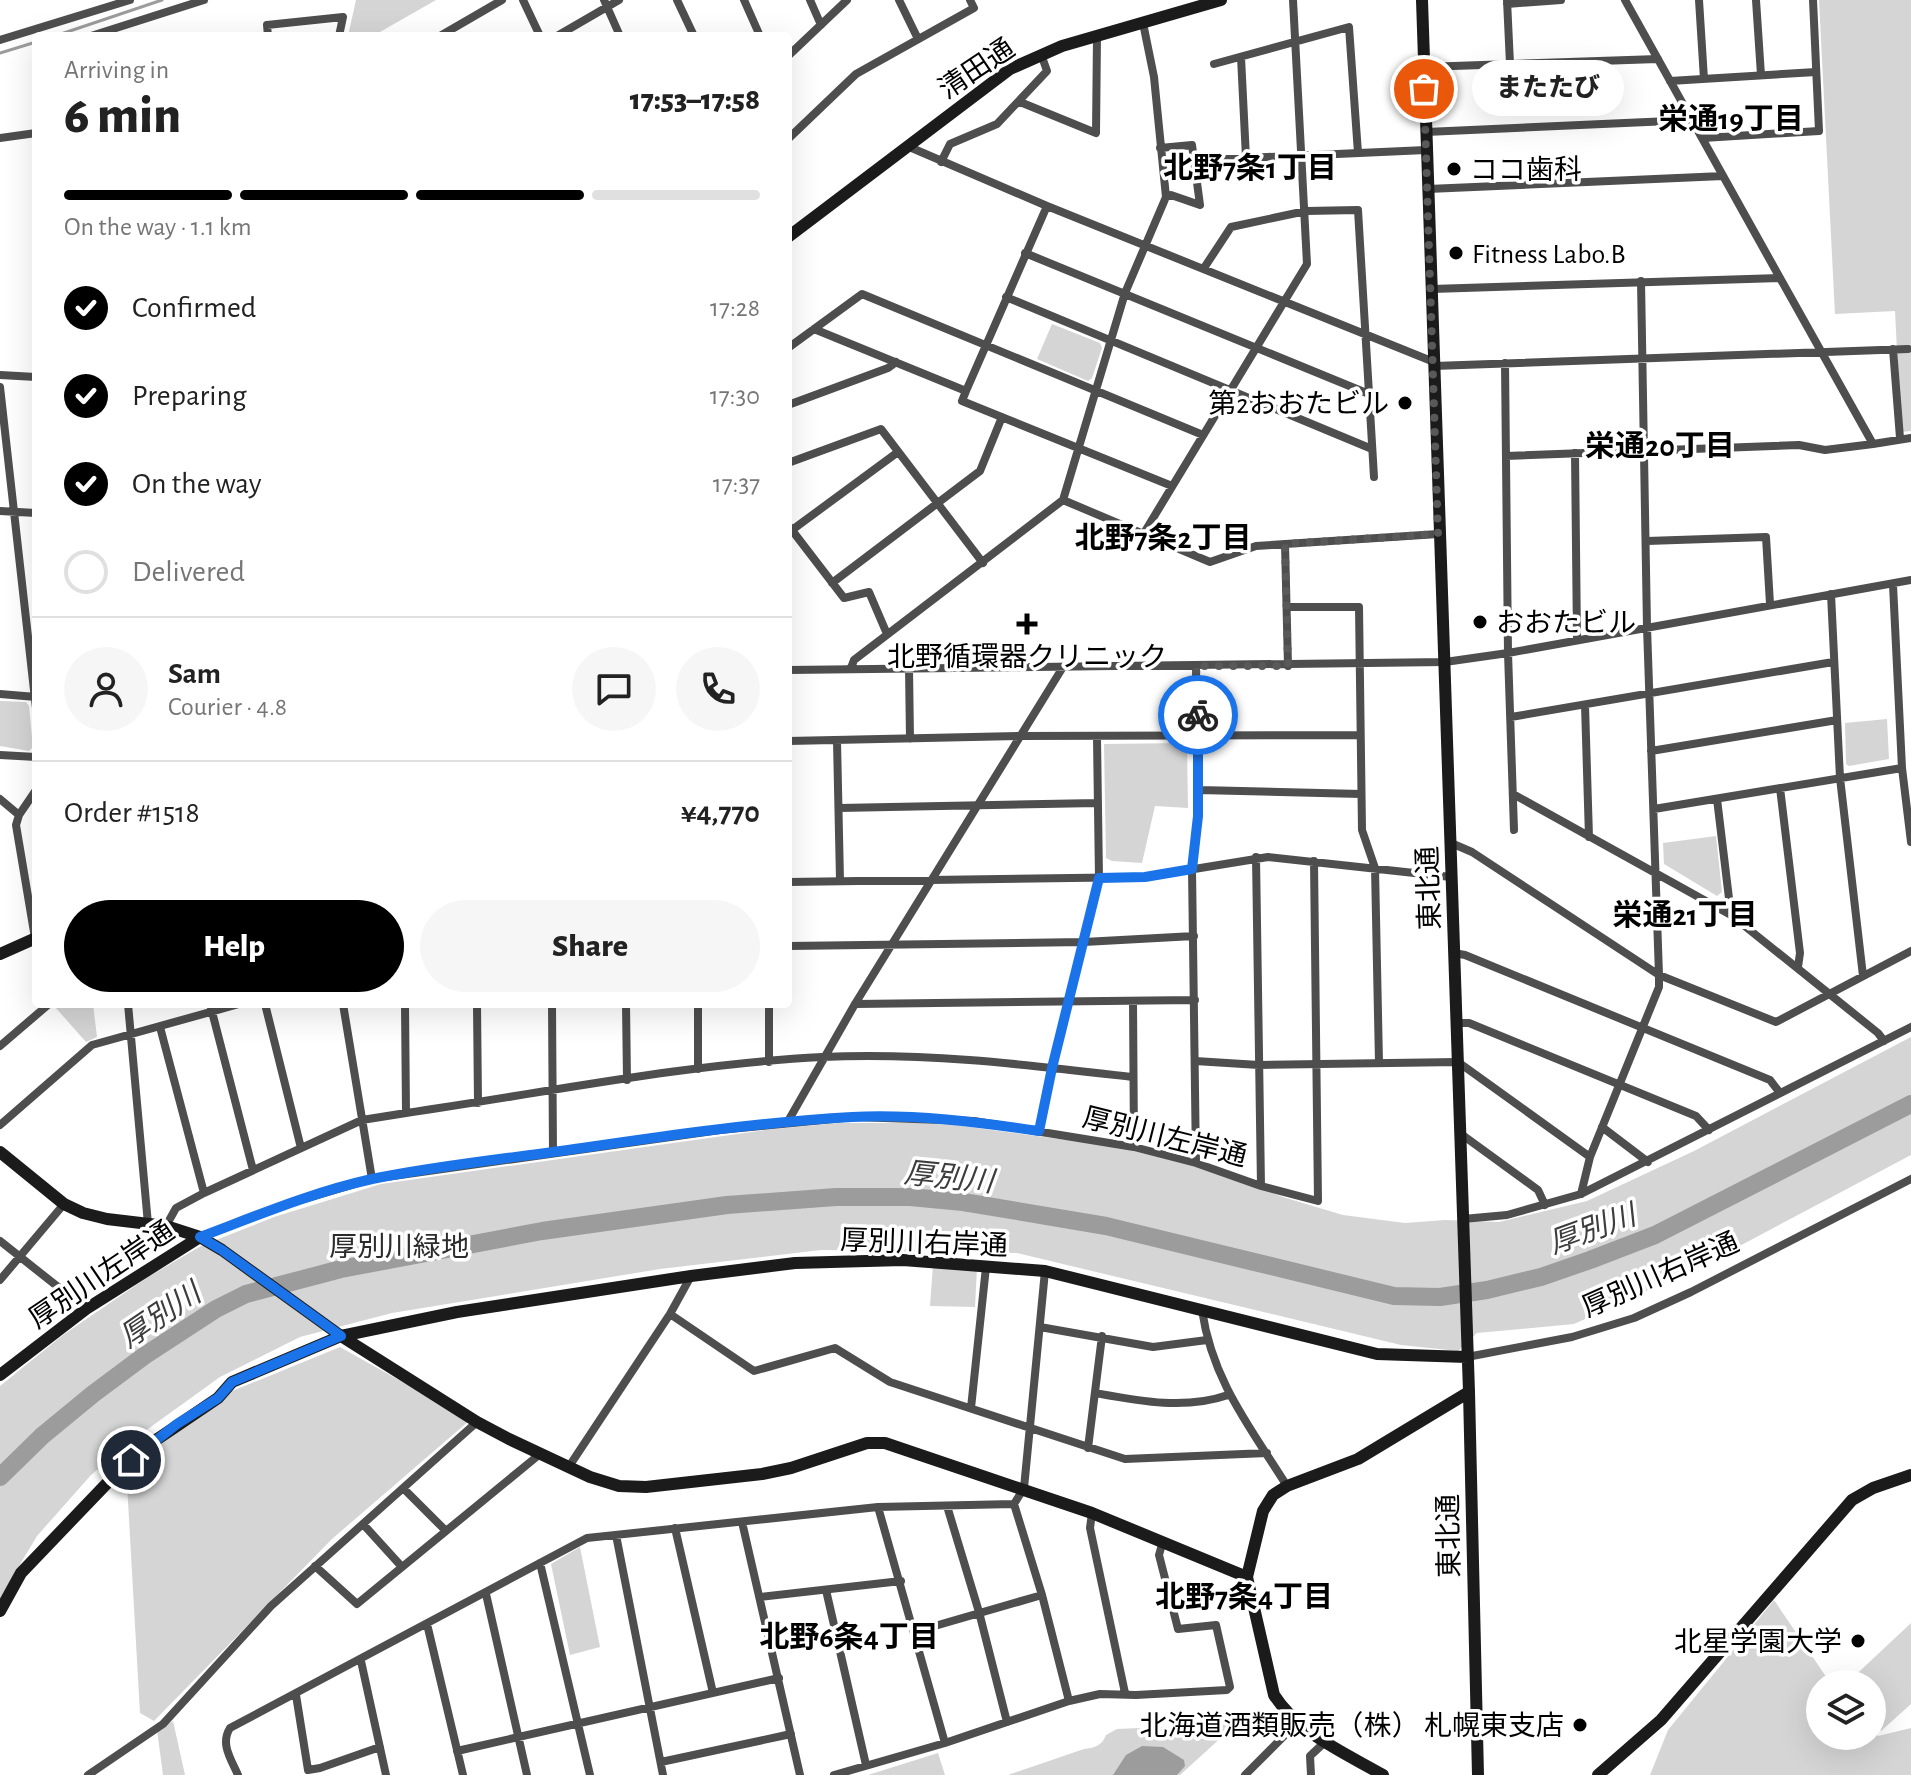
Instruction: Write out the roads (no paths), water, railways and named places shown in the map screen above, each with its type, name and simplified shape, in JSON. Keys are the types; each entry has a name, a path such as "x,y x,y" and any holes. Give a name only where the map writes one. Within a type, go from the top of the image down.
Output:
{"street":[{"path":"0,40 109,3 130,0"},
{"path":"104,32 204,0"},
{"path":"447,32 502,0"},
{"path":"523,0 538,32"},
{"path":"563,32 606,3 619,0"},
{"path":"677,0 692,32"},
{"path":"744,0 758,32"},
{"path":"810,0 821,25"},
{"path":"792,52 847,0"},
{"path":"899,0 918,39"},
{"path":"792,135 856,74 974,8 970,0"},
{"name":"清田通","path":"792,233 994,80 1041,54 1221,0"},
{"path":"1144,533 1307,264 1293,0"},
{"name":"東北通","path":"1422,0 1461,1134 1478,1775"},
{"path":"1510,64 1507,2 1561,0"},
{"path":"1625,0 1873,444"},
{"path":"1699,0 1704,79"},
{"path":"1756,0 1761,75"},
{"path":"1703,138 1819,131 1813,0"},
{"path":"606,3 618,32"},
{"path":"268,32 267,25 343,17 340,32"},
{"path":"851,668 854,660 1063,500 1125,293 1166,197 1154,77 1143,23"},
{"path":"1214,64 1349,27 1358,153"},
{"path":"1020,102 1096,133 1097,36"},
{"path":"941,162 950,144 997,124 1020,102 1047,71 1041,54"},
{"path":"1241,57 1246,158"},
{"path":"1424,67 1658,59"},
{"path":"1670,81 1816,72"},
{"path":"1426,132 1692,120"},
{"path":"0,138 32,134"},
{"path":"1160,148 1192,145 1200,205 1171,195 1166,197"},
{"path":"907,146 1434,364 1908,349"},
{"path":"1223,159 1426,150"},
{"path":"1428,189 1723,176"},
{"path":"1047,206 962,401 1172,486"},
{"path":"1204,268 1231,227 1306,211 1358,210 1374,477"},
{"path":"1025,253 1369,394"},
{"path":"1432,289 1780,278"},
{"path":"1581,1194 1590,1157 1659,987 1647,627 1641,281"},
{"path":"792,345 862,294 1203,435"},
{"path":"1006,297 1372,449"},
{"path":"814,329 966,391"},
{"path":"1893,349 1900,438"},
{"path":"792,404 888,368 896,362"},
{"path":"1505,363 1508,653 1514,830"},
{"path":"0,375 32,377"},
{"path":"0,387 4,448 15,511 32,669"},
{"path":"832,583 980,471 1002,417"},
{"path":"792,462 881,429 983,563"},
{"path":"1506,456 1799,445 1825,450 1911,438"},
{"path":"792,527 898,452"},
{"path":"1575,453 1577,640"},
{"path":"1063,500 1210,562 1256,546 1438,534"},
{"path":"0,511 32,513"},
{"path":"792,531 844,598 869,592 887,634"},
{"path":"1647,541 1766,537 1770,604"},
{"path":"1285,544 1288,666"},
{"path":"792,670 1445,662 1911,580"},
{"path":"1893,585 1902,768 1911,842"},
{"path":"1831,594 1840,778 1863,976"},
{"path":"1288,607 1359,607 1362,830 1375,868 1379,1063"},
{"path":"1511,717 1833,662"},
{"path":"1196,666 1199,790 1192,869 1196,1163"},
{"path":"787,1123 855,1004 1063,667"},
{"path":"909,668 910,739"},
{"path":"0,694 32,697"},
{"path":"1585,705 1589,837"},
{"path":"1651,751 1837,720"},
{"path":"792,741 1020,736 1360,735"},
{"path":"1039,1131 1099,878 1097,738"},
{"path":"837,741 840,880"},
{"path":"0,755 32,757"},
{"path":"1654,809 1902,768"},
{"path":"1780,788 1800,953 1798,967"},
{"path":"1199,790 1361,794"},
{"path":"1513,794 1731,915 1832,994 1884,1041"},
{"path":"32,796 16,825 32,915"},
{"path":"0,799 19,815"},
{"path":"1717,799 1731,915"},
{"path":"839,808 1097,803"},
{"path":"1451,843 1472,852 1659,975 1776,1022 1911,951"},
{"path":"1256,857 1261,1186"},
{"path":"792,882 1145,877 1256,857 1451,877"},
{"path":"1314,861 1316,1065"},
{"path":"792,946 1084,942 1194,936"},
{"path":"0,954 32,940"},
{"path":"1454,953 1770,1080 1780,1093"},
{"path":"855,1004 1195,1000"},
{"path":"1133,1001 1134,1147"},
{"path":"0,1046 44,1008"},
{"path":"128,1008 148,1224"},
{"path":"266,1008 301,1148"},
{"path":"344,1008 372,1179"},
{"path":"405,1008 406,1113"},
{"path":"477,1008 478,1103"},
{"path":"552,1008 553,1152"},
{"path":"626,1008 627,1080"},
{"path":"698,1008 698,1069"},
{"path":"769,1008 769,1062"},
{"path":"0,1125 92,1045 160,1027 210,1009 253,1170"},
{"path":"1457,1023 1469,1023 1696,1116 1709,1130"},
{"path":"160,1027 204,1193"},
{"path":"1463,1219 1507,1215 1581,1194 1911,1027"},
{"path":"166,1226 176,1208 204,1193 362,1120 406,1113 698,1069 824,1057 946,1057 1132,1077"},
{"path":"1195,1061 1259,1065 1458,1062 1590,1157"},
{"name":"厚別川左岸通","path":"0,1375 86,1309 200,1237 291,1203 372,1179 553,1152 854,1117 974,1121 1134,1147 1318,1201 1316,1065"},
{"path":"1602,1127 1648,1162"},
{"path":"1461,1134 1538,1190 1545,1205"},
{"path":"0,1152 64,1204 96,1217 166,1226 200,1237 318,1321 477,1422 568,1468 619,1486 646,1487 762,1474 791,1468 867,1443 885,1443 1092,1513 1247,1577"},
{"name":"厚別川右岸通","path":"0,1611 21,1573 72,1517 147,1447 218,1398 232,1382 341,1336 457,1312 691,1276 795,1263 903,1260 1045,1271 1377,1354 1467,1357 1572,1337 1634,1318 1911,1179"},
{"path":"0,1280 64,1204"},
{"path":"0,1241 86,1309"},
{"path":"971,1408 986,1267"},
{"path":"1045,1271 1024,1488 1014,1504 1042,1595 1069,1701"},
{"path":"568,1468 670,1314 691,1276"},
{"path":"1202,1310 1207,1340 1228,1395 1287,1486"},
{"path":"670,1314 754,1371 835,1348 890,1382 1125,1459 1267,1453"},
{"path":"1040,1327 1153,1347 1207,1340"},
{"path":"1088,1448 1102,1336"},
{"path":"1380,1774 1297,1723 1285,1712 1274,1695 1247,1577 1263,1511 1273,1495 1287,1486 1358,1459 1469,1392"},
{"path":"1095,1393 1151,1403 1211,1401 1228,1395"},
{"path":"88,1775 163,1724 247,1631 477,1422"},
{"path":"315,1566 357,1604 540,1454"},
{"path":"1598,1775 1661,1720 1852,1500 1873,1488 1911,1475"},
{"path":"403,1488 445,1530"},
{"path":"238,1775 225,1747 225,1736 230,1728 361,1661 587,1538 878,1507 1014,1504"},
{"path":"947,1506 979,1612 1007,1722"},
{"path":"878,1507 945,1743"},
{"path":"1092,1513 1090,1528 1125,1693"},
{"path":"742,1522 800,1775"},
{"path":"363,1524 402,1567"},
{"path":"675,1528 713,1693"},
{"path":"616,1535 663,1775"},
{"path":"834,1775 1100,1694 1136,1695 1230,1687 1216,1625 1178,1629 1159,1555 1163,1541"},
{"path":"540,1563 590,1775"},
{"path":"760,1597 901,1581"},
{"path":"826,1590 866,1765"},
{"path":"486,1594 527,1775"},
{"path":"914,1632 1042,1595"},
{"path":"427,1624 463,1775"},
{"path":"361,1661 386,1775"},
{"path":"457,1751 779,1678"},
{"path":"296,1695 308,1770 380,1747"},
{"path":"1245,1775 1297,1723"},
{"path":"661,1762 791,1734"},
{"path":"1311,1775 1310,1756 1326,1741"}],"waterway":[{"path":"67,32 162,0"},
{"path":"0,53 32,43"},
{"name":"厚別川","path":"0,1477 42,1436 93,1394 216,1309 246,1294 341,1269 542,1231 727,1205 836,1197 910,1197 963,1202 1106,1226 1394,1296 1440,1297 1541,1277 1655,1235 1911,1104"}],"place":[{"name":"またたび","path":"1424,89"},
{"name":"ココ歯科","path":"1454,169"},
{"name":"Fitness Labo.B","path":"1456,253"},
{"name":"第2おおたビル","path":"1405,403"},
{"name":"おおたビル","path":"1480,622"},
{"name":"北野循環器クリニック","path":"1027,624"},
{"name":"北星学園大学","path":"1858,1641"},
{"name":"北海道酒類販売（株） 札幌東支店","path":"1580,1725"}],"district":[{"name":"栄通19丁目","path":"1731,119"},
{"name":"北野7条1丁目","path":"1250,168"},
{"name":"栄通20丁目","path":"1660,446"},
{"name":"北野7条2丁目","path":"1163,538"},
{"name":"栄通21丁目","path":"1685,915"},
{"name":"北野7条4丁目","path":"1244,1597"},
{"name":"北野6条4丁目","path":"849,1637"}],"park label":[{"name":"厚別川緑地","path":"399,1246"}]}
